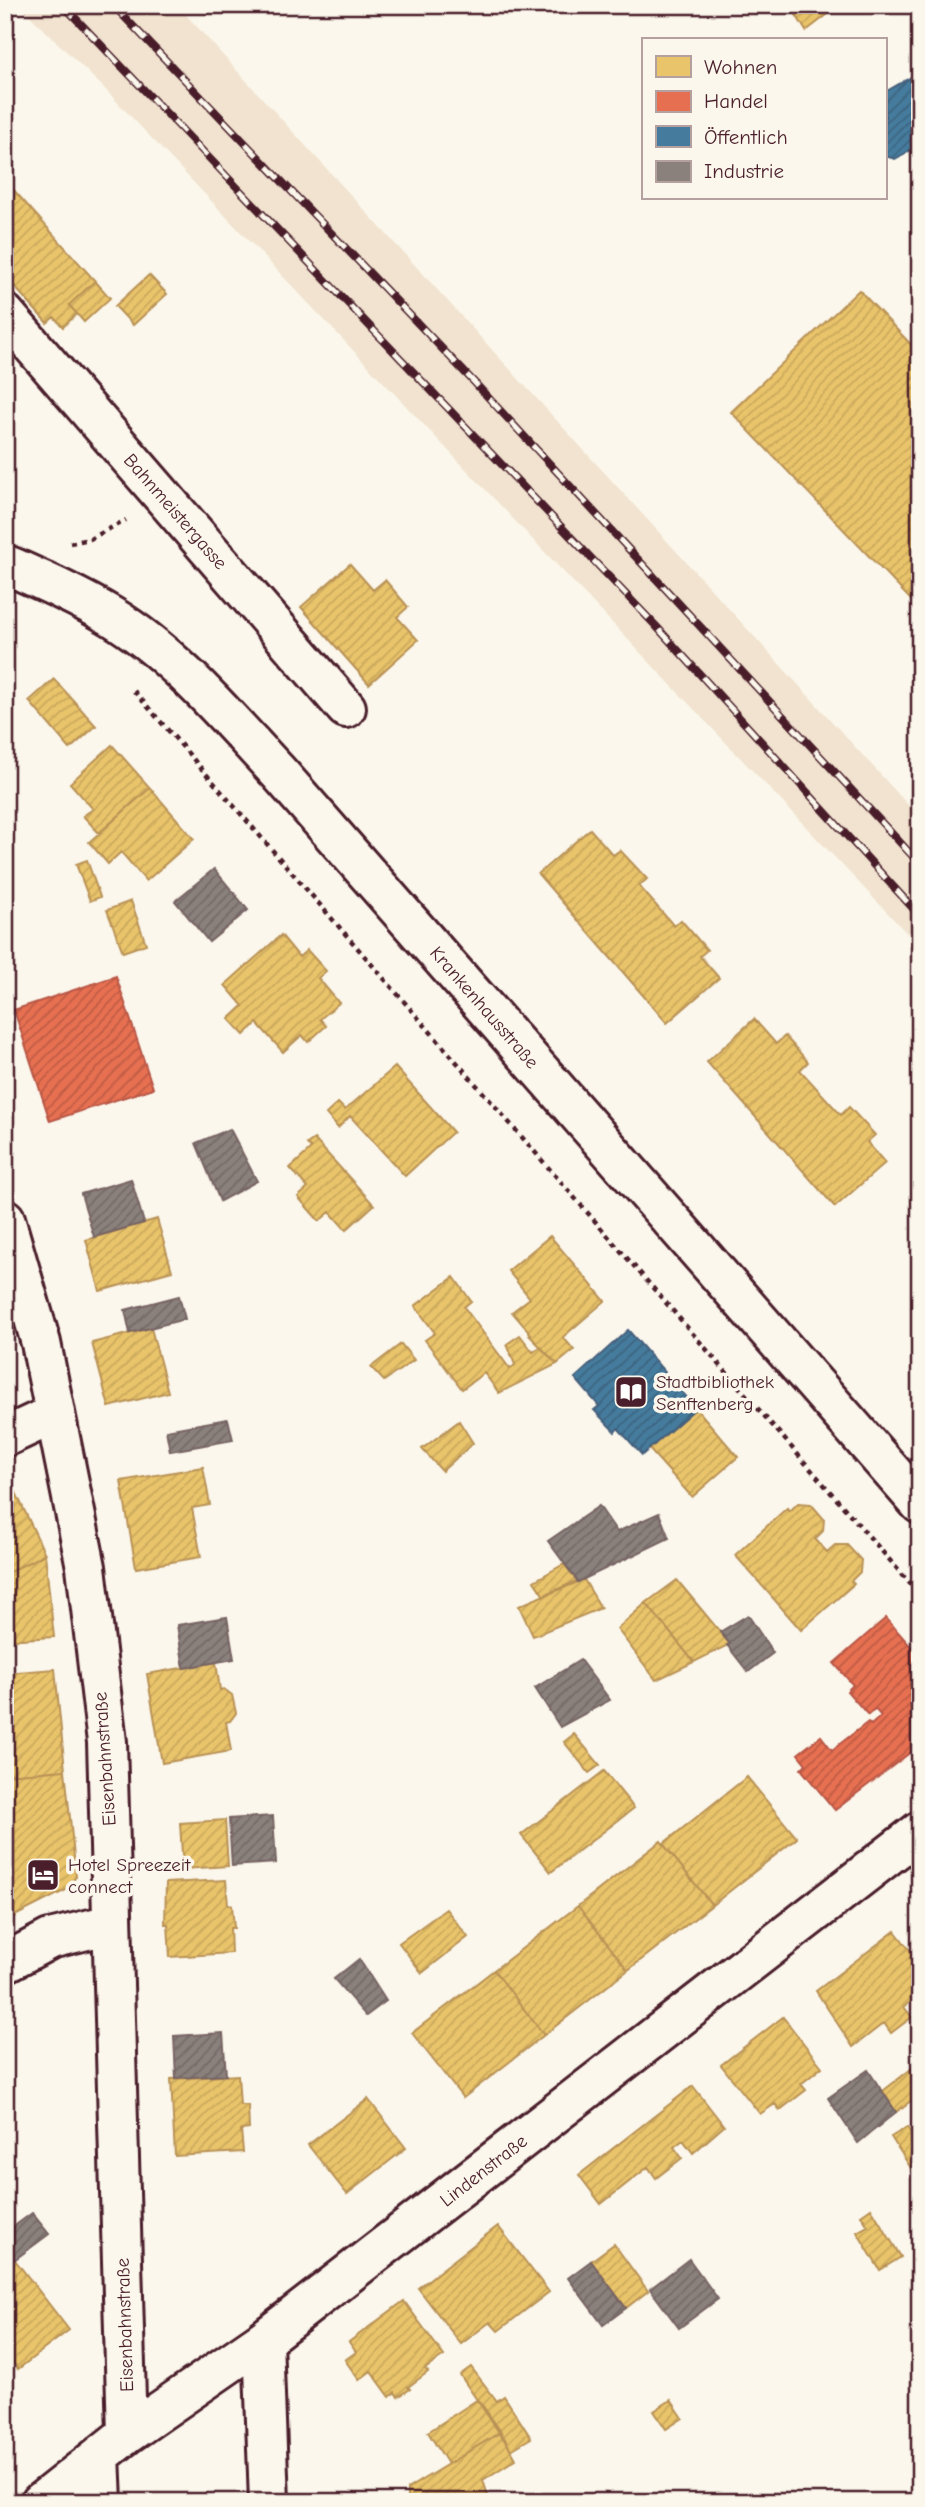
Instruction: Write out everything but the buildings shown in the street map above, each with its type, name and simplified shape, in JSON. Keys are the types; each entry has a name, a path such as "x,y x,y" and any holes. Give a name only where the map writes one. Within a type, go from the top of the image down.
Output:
{"street":[{"name":"Bahnmeistergasse","path":"5,314 346,708"},
{"name":"Krankenhausstraße","path":"5,564 112,616 145,640 192,681 280,774 920,1504"},
{"name":"Eisenbahnstraße","path":"5,1219 41,1343 86,1567 107,1742 111,1924 114,2444 102,2502"},
{"path":"5,1437 54,1414"},
{"name":"Lindenstraße","path":"41,2502 114,2444 263,2340 920,1830"},
{"path":"5,1962 51,1939 111,1924"},
{"path":"263,2340 269,2502"}],"path":[{"path":"59,546 89,539 109,530 127,519 158,491"},
{"path":"125,681 920,1595"}],"shaded area":[{"path":"19,5 177,5 920,818 920,947 103,87"}],"railway":[{"path":"63,5 656,626 920,916"},
{"path":"113,5 473,381 920,864"}],"place":[{"name":"Stadtbibliothek Senftenberg","path":"631,1392"},
{"name":"Hotel Spreezeit connect","path":"43,1875"}]}
